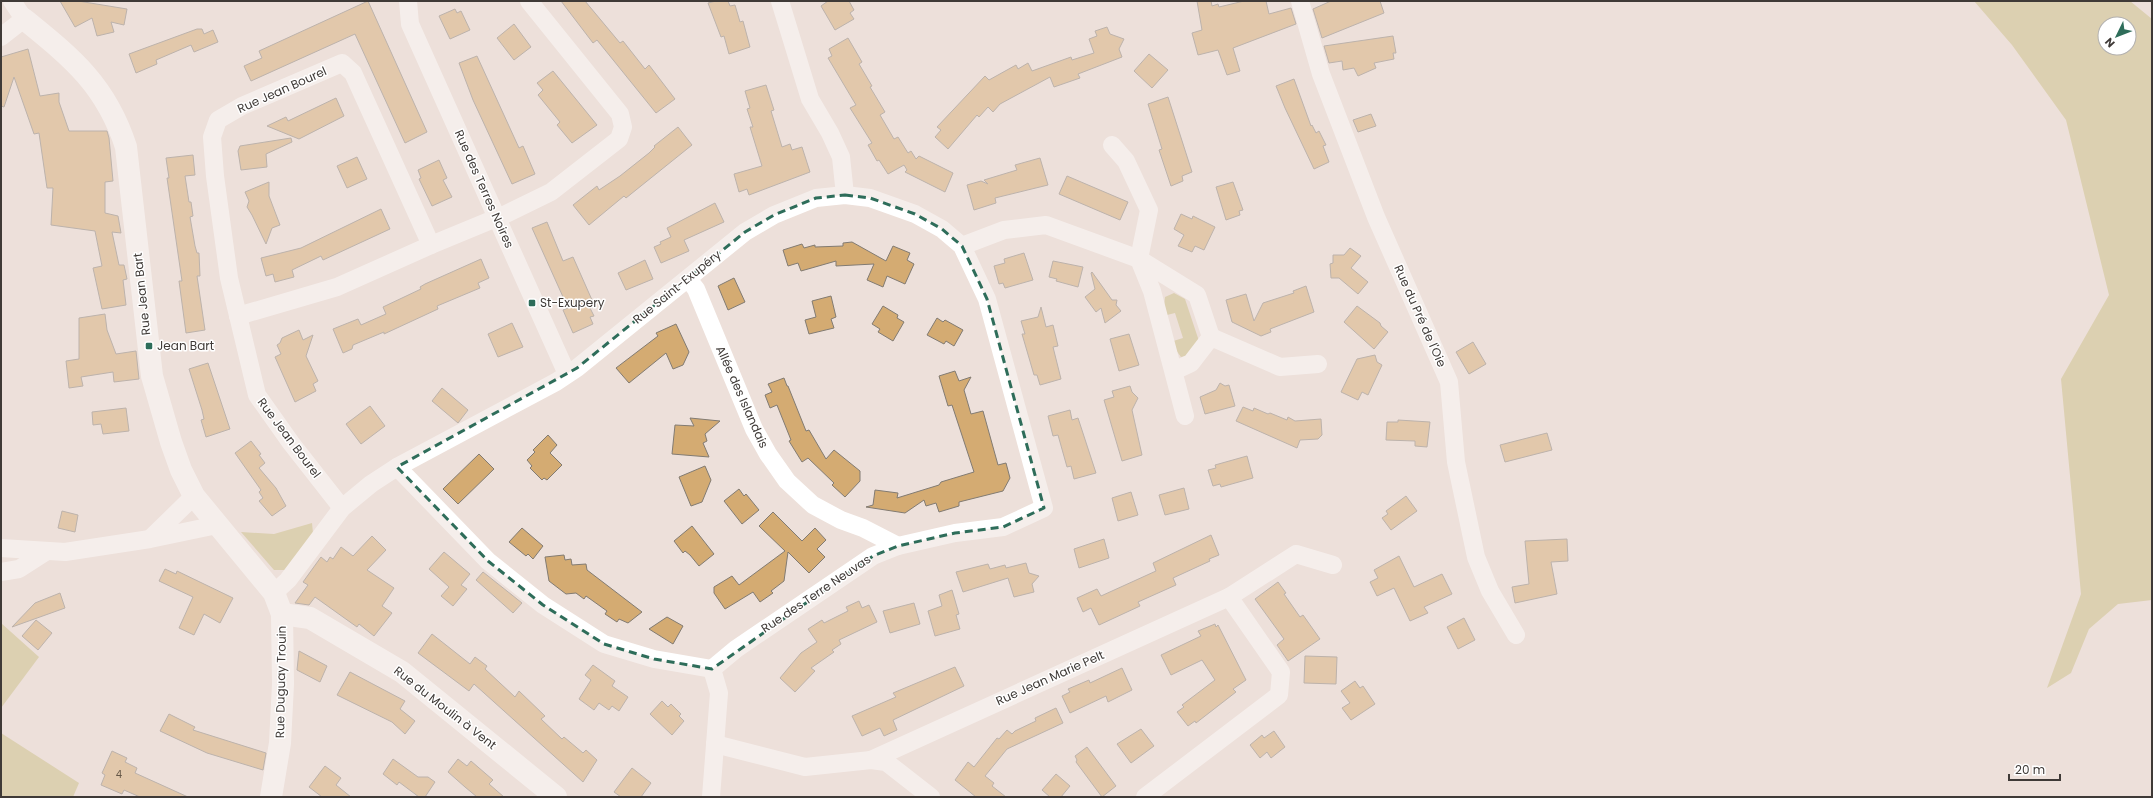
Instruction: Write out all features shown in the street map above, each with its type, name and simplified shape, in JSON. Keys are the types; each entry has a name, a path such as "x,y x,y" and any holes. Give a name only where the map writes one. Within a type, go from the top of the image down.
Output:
{"street":[{"name":"Rue des Terres Noires","path":"408,1 410,24 496,219 567,374"},
{"path":"238,316 337,287 431,245 496,219 551,192 619,139 623,127 620,114 529,1"},
{"path":"780,1 810,99 830,133 841,157 846,195"},
{"name":"Rue du Pré de l'Oie","path":"1300,1 1321,74 1376,217 1449,382 1456,462 1476,557 1490,591 1516,635"},
{"path":"1,37 18,10"},
{"name":"Rue Jean Bart","path":"18,10 72,58 95,84 118,122 126,147 152,376 170,442 181,470 194,496 274,593"},
{"name":"Rue Jean Bourel","path":"342,508 291,443 257,395 229,278 215,176 212,137 218,120 242,106 342,63 352,74 431,245"},
{"path":"1112,145 1126,161 1149,210 1139,258 1152,291 1185,416"},
{"name":"Rue Saint-Exupéry","path":"274,593 288,580 342,508 397,467 567,374 745,232 774,215 816,198 846,195 870,198 915,214 942,229 962,246"},
{"path":"962,246 1004,230 1046,225 1139,258 1197,295 1211,337 1280,367 1318,364"},
{"name":"Rue des Terre Neuvas","path":"712,669 736,649 828,585 873,556 898,546 955,533 1003,527 1044,508 987,299 962,246"},
{"name":"Allée des Islandais","path":"688,279 696,289 754,430 768,454 787,481 814,505 841,520 863,528 898,546"},
{"path":"1174,371 1191,363 1211,337"},
{"path":"397,467 488,561 549,609 604,644 654,659 712,669 719,693 711,797"},
{"path":"150,539 194,496"},
{"path":"1,548 65,552 150,539 217,524"},
{"path":"1,572 18,569 47,551"},
{"name":"Rue Jean Marie Pelt","path":"871,760 1229,597 1296,554 1333,565"},
{"path":"274,593 282,614"},
{"path":"1145,797 1279,695 1281,672 1229,597"},
{"name":"Rue Duguay Trouin","path":"271,797 280,742 283,684 282,614"},
{"name":"Rue du Moulin à Vent","path":"282,614 310,618 402,672 556,797"},
{"path":"715,744 805,767 871,760 886,762 931,797"}],"highlighted area":[{"path":"845,195 870,198 915,214 942,229 962,246 987,299 1044,508 1003,527 955,533 898,546 873,556 712,669 654,659 604,644 543,605 488,561 397,467 577,368 745,232 774,215 816,198"}],"shaded area":[{"path":"1974,1 2130,1 2152,19 2152,600 2118,604 2089,629 2071,673 2047,688 2081,594 2061,379 2109,295 2066,120 2012,45"},
{"path":"1174,293 1185,299 1199,341 1192,355 1181,357 1170,342 1183,338 1175,313 1163,316 1165,297"},
{"path":"312,523 313,533 285,570 274,570 241,532 274,534"},
{"path":"1,623 39,657 1,708"},
{"path":"1,733 79,783 73,797 1,797"}],"building":[{"path":"60,1 78,1 127,9 124,25 111,22 114,32 97,36 92,18 75,27"},
{"path":"368,1 427,132 405,143 355,34 251,81 244,66 262,58 259,51"},
{"path":"561,1 585,1 620,43 623,41 645,69 649,65 675,99 656,113 597,40 593,43"},
{"path":"728,1 730,6 735,5 740,22 743,21 750,47 729,54 724,36 721,37 708,3"},
{"path":"828,1 849,1 854,10 850,13 854,19 835,30 821,6"},
{"path":"1197,1 1211,1 1212,6 1218,4 1219,7 1244,1 1266,1 1269,14 1291,8 1296,24 1233,48 1240,71 1227,75 1218,50 1198,55 1192,33 1202,30"},
{"path":"1331,1 1380,1 1384,13 1322,38 1313,9"},
{"path":"455,9 457,13 461,11 470,30 450,39 439,16"},
{"path":"514,24 531,47 514,60 497,38"},
{"path":"1107,27 1110,34 1124,39 1119,49 1122,57 1078,74 1080,78 1054,87 1050,77 1000,104 993,112 988,107 979,117 977,115 948,149 935,137 941,130 937,127 985,76 989,80 1016,65 1018,69 1028,63 1032,71 1071,57 1072,60 1094,53 1089,39 1097,36 1095,31"},
{"path":"197,29 202,29 204,34 213,30 218,42 194,52 191,45 156,60 157,64 136,73 129,54"},
{"path":"1393,36 1396,53 1393,53 1394,59 1374,63 1376,68 1358,76 1354,68 1343,70 1342,61 1329,63 1324,46"},
{"path":"848,38 862,62 859,64 872,86 870,87 885,112 880,115 894,139 898,137 908,153 911,151 916,159 919,156 953,173 945,192 905,172 907,170 904,165 888,174 879,160 877,161 868,145 872,143 850,108 856,105 828,58 832,56 829,49"},
{"path":"28,49 40,96 59,93 59,102 69,131 107,131 113,181 105,182 105,213 118,216 121,233 112,232 119,265 124,265 127,279 123,280 126,305 102,309 93,268 102,266 95,231 51,225 53,188 47,188 39,133 34,134 14,77 4,107 1,106 1,57"},
{"path":"1149,54 1168,70 1152,88 1134,71"},
{"path":"477,56 519,148 523,146 535,174 512,184 473,100 459,63"},
{"path":"553,71 597,125 572,143 557,125 560,122 538,95 543,90 537,83"},
{"path":"1294,79 1311,126 1312,125 1316,133 1319,131 1326,145 1323,146 1329,162 1314,169 1276,86"},
{"path":"766,85 774,110 771,111 782,147 790,144 792,150 802,147 810,172 749,195 747,189 739,192 734,174 762,166 750,127 753,127 747,109 750,108 745,91"},
{"path":"1168,97 1192,172 1182,176 1183,181 1171,186 1159,150 1162,149 1148,104"},
{"path":"336,98 344,116 299,139 267,126 286,117 288,121"},
{"path":"1371,114 1376,126 1358,132 1353,120"},
{"path":"678,127 692,145 626,198 624,196 589,225 573,205 597,186 599,190 620,176"},
{"path":"291,138 292,142 266,154 267,167 241,170 238,151 240,146"},
{"path":"193,155 195,175 185,176 193,216 190,217 195,246 197,253 199,253 200,276 197,276 205,330 186,333 179,281 182,281 167,178 169,178 166,158"},
{"path":"357,157 367,179 347,188 337,166"},
{"path":"1040,158 1048,185 995,198 996,203 974,210 967,185 981,181 988,184 984,180 1017,170 1015,165"},
{"path":"439,160 447,178 443,180 452,197 432,206 419,179 421,178 418,170"},
{"path":"1067,176 1128,202 1120,220 1059,194"},
{"path":"269,182 269,196 280,225 272,228 266,244 247,207 249,201 245,192"},
{"path":"1233,182 1243,210 1239,211 1240,215 1226,220 1216,187"},
{"path":"715,203 724,222 684,240 689,251 661,263 654,247 661,244 660,242 671,237 667,228"},
{"path":"381,209 390,229 323,260 321,256 292,270 294,277 275,282 273,274 266,276 261,258 301,248"},
{"path":"1181,214 1192,219 1193,216 1215,227 1204,250 1195,246 1192,252 1178,246 1184,235 1174,229"},
{"path":"547,222 563,261 573,257 592,300 587,302 594,316 590,317 593,324 573,333 563,310 568,308 532,228"},
{"path":"852,242 886,261 893,246 910,253 907,260 914,264 905,284 887,276 883,287 867,280 874,264 836,266 836,261 801,271 798,263 788,266 783,250 802,244 804,248 815,245 815,247 843,246 843,243"},
{"path":"1350,248 1361,256 1351,268 1368,282 1358,294 1339,278 1331,278 1330,264 1333,263 1333,255 1344,255"},
{"path":"1024,253 1033,280 1005,288 1003,283 999,284 994,266 1005,263 1004,259"},
{"path":"481,259 489,278 478,283 480,288 437,306 438,309 384,334 384,332 353,345 352,349 343,353 333,329 358,319 361,325 386,314 383,307 421,289 420,287 425,284"},
{"path":"645,260 653,279 626,290 618,273"},
{"path":"1053,261 1083,267 1078,287 1056,281 1057,279 1049,277"},
{"path":"1092,272 1112,300 1117,300 1116,305 1121,311 1105,323 1101,308 1096,312 1085,297 1095,289"},
{"path":"734,278 745,302 728,310 718,286"},
{"path":"1306,286 1314,312 1270,329 1271,332 1261,336 1232,322 1226,300 1246,294 1254,321 1263,303 1294,293 1293,291"},
{"path":"831,296 836,317 831,319 834,328 809,334 805,320 816,317 812,301"},
{"path":"883,306 898,315 897,318 904,322 893,341 878,332 880,329 872,324"},
{"path":"1357,306 1380,323 1381,326 1388,332 1374,349 1344,322"},
{"path":"1041,307 1046,327 1053,325 1058,346 1053,347 1061,379 1040,385 1037,375 1034,375 1022,334 1025,334 1021,321 1038,317"},
{"path":"105,314 107,330 116,354 136,351 139,379 114,382 113,372 81,377 83,386 69,388 66,361 79,359 79,318"},
{"path":"937,318 943,322 945,320 963,330 954,346 946,341 944,344 927,335"},
{"path":"512,323 523,347 498,357 488,334"},
{"path":"676,324 689,352 683,365 673,369 666,353 629,383 616,368 658,336 656,333"},
{"path":"299,330 303,340 313,335 306,356 318,381 313,384 316,391 295,402 275,357 281,354 277,345 280,343 282,338"},
{"path":"1129,334 1139,365 1119,371 1110,339"},
{"path":"1473,342 1486,364 1469,374 1456,352"},
{"path":"1375,355 1377,362 1382,365 1368,395 1362,392 1358,400 1341,392 1357,359"},
{"path":"208,363 230,429 206,437 201,420 204,419 202,410 189,369"},
{"path":"955,371 959,381 971,377 964,390 971,414 983,411 998,465 1006,463 1010,478 1003,491 959,502 959,506 939,512 936,503 926,506 924,500 905,513 866,507 873,505 875,490 898,493 897,498 974,472 952,405 948,406 939,376"},
{"path":"784,378 806,431 809,430 826,459 834,450 860,471 860,481 845,497 832,485 834,483 808,458 802,462 789,441 791,440 777,405 770,408 765,395 772,392 768,384"},
{"path":"1220,383 1225,386 1229,385 1235,406 1205,414 1200,397 1216,390"},
{"path":"1130,386 1132,392 1138,398 1132,410 1142,455 1122,461 1104,400 1114,397 1112,391"},
{"path":"442,388 468,410 458,423 432,401"},
{"path":"370,406 385,426 361,444 346,424"},
{"path":"1243,407 1253,411 1254,408 1287,420 1288,417 1295,421 1321,419 1322,435 1318,439 1300,440 1297,448 1236,421"},
{"path":"126,408 129,431 103,434 101,424 93,425 92,412"},
{"path":"1070,410 1072,420 1078,418 1096,473 1074,479 1071,466 1067,467 1058,435 1053,436 1048,416"},
{"path":"690,418 720,421 705,434 707,441 703,443 709,457 672,454 675,425 694,426"},
{"path":"1398,420 1430,422 1427,447 1415,446 1415,441 1386,440 1387,422 1398,422"},
{"path":"1547,433 1552,450 1505,462 1500,445"},
{"path":"548,435 557,445 550,453 562,465 547,480 544,478 542,480 530,468 532,466 527,460 535,452 533,450"},
{"path":"251,441 261,454 259,455 265,463 259,468 276,488 286,506 272,516 259,501 263,498 259,492 261,490 235,453"},
{"path":"479,454 494,469 458,504 443,489"},
{"path":"1247,456 1253,478 1221,487 1220,484 1213,486 1208,470 1216,468 1215,465"},
{"path":"705,466 711,480 702,502 691,506 679,477"},
{"path":"1184,488 1189,509 1165,515 1159,495"},
{"path":"739,489 744,496 746,494 759,510 742,524 724,501"},
{"path":"1131,492 1138,515 1118,521 1112,498"},
{"path":"1406,496 1417,511 1391,530 1382,518 1388,514 1386,511"},
{"path":"62,511 78,515 75,532 58,528"},
{"path":"773,512 802,541 815,528 826,540 817,549 825,557 809,573 788,552 784,581 771,591 773,593 760,602 753,592 725,609 714,593 714,587 732,576 739,585 785,551 759,526"},
{"path":"692,526 714,554 699,566 690,555 685,551 683,553 674,541"},
{"path":"522,528 543,546 533,559 528,554 526,556 509,542"},
{"path":"1211,535 1219,555 1209,559 1210,561 1173,578 1176,585 1138,602 1140,606 1099,625 1091,608 1083,612 1077,598 1097,589 1101,596 1156,571 1153,563"},
{"path":"372,536 386,550 367,570 394,588 382,606 392,613 374,636 359,624 357,627 315,597 309,605 295,603 308,585 303,582 321,557 327,562 330,557 333,559 341,547 353,556"},
{"path":"1104,539 1109,558 1079,568 1074,549"},
{"path":"1567,539 1568,561 1551,562 1557,594 1515,603 1512,587 1529,584 1525,541"},
{"path":"444,552 470,574 461,585 467,589 453,606 441,596 449,587 429,569"},
{"path":"564,555 565,560 571,559 572,565 586,564 587,570 642,612 628,623 619,619 617,622 605,614 607,611 586,596 584,599 576,593 566,594 549,581 545,557"},
{"path":"1399,556 1414,587 1442,574 1452,594 1424,607 1428,613 1410,621 1394,588 1377,596 1370,582 1378,578 1374,570"},
{"path":"1026,563 1029,573 1039,576 1032,584 1034,592 1014,597 1008,578 963,592 956,572 988,564 990,569 1005,565 1006,568"},
{"path":"165,569 176,574 177,571 233,598 220,623 204,614 194,635 179,628 193,597 159,581"},
{"path":"483,572 522,603 513,613 476,580"},
{"path":"1278,582 1286,593 1284,594 1300,617 1303,615 1320,639 1288,661 1277,645 1284,639 1255,599"},
{"path":"952,590 959,614 956,615 960,629 935,636 928,611 942,606 939,595"},
{"path":"60,593 65,608 12,627 35,603"},
{"path":"859,601 862,608 869,605 877,622 839,640 841,644 832,650 834,652 811,668 815,671 795,692 780,678 801,653 817,642 808,629 822,620 824,623 848,611 846,607"},
{"path":"914,603 920,624 890,633 883,611"},
{"path":"667,617 683,626 673,644 649,629"},
{"path":"1464,618 1475,640 1458,649 1447,627"},
{"path":"36,620 52,633 38,650 22,636"},
{"path":"1215,624 1216,627 1218,625 1246,680 1233,689 1236,692 1196,723 1195,721 1188,726 1177,712 1184,707 1182,705 1215,680 1202,660 1171,675 1161,655 1201,636 1198,631"},
{"path":"432,634 470,664 475,657 487,666 485,669 515,697 519,691 545,716 541,719 562,739 564,737 583,753 586,750 597,760 583,782 474,684 469,691 418,653"},
{"path":"299,651 327,666 320,682 297,670"},
{"path":"1305,656 1337,657 1336,684 1304,683"},
{"path":"593,665 615,681 612,686 628,697 619,711 612,706 609,710 599,703 594,710 579,699 591,680 585,675"},
{"path":"955,667 964,686 893,720 897,730 884,736 880,728 862,736 852,716 896,697 893,693"},
{"path":"1122,668 1132,690 1108,702 1106,696 1070,713 1062,696 1070,692 1068,689 1089,680 1090,683"},
{"path":"350,672 405,701 400,709 415,721 405,734 392,722 337,695"},
{"path":"1355,681 1360,688 1363,686 1375,704 1351,720 1342,708 1350,703 1341,691"},
{"path":"662,701 668,707 671,704 681,714 679,716 684,721 672,735 650,714"},
{"path":"1056,708 1063,723 1007,749 985,776 994,783 992,786 1006,797 976,797 955,780 968,762 974,767 997,738 999,739 1007,730 1012,734 1015,731 1036,721 1035,718"},
{"path":"169,714 195,727 193,730 266,753 263,770 207,753 160,731"},
{"path":"1141,729 1154,746 1131,763 1117,744"},
{"path":"1274,731 1285,747 1271,758 1267,752 1260,758 1250,745 1262,735 1264,738"},
{"path":"1087,747 1116,786 1102,797 1076,762 1077,760 1075,756"},
{"path":"112,751 127,758 125,762 137,768 135,773 188,797 140,797 124,790 122,794 101,785 105,775 102,773"},
{"path":"393,759 418,777 428,777 435,782 425,797 419,797 399,782 397,785 383,774"},
{"path":"458,759 467,766 471,761 493,780 489,784 504,797 477,797 448,772"},
{"path":"325,766 341,778 336,785 351,797 322,797 309,787"},
{"path":"632,768 651,783 641,797 621,797 614,792"},
{"path":"1056,774 1070,786 1061,797 1050,797 1042,790"}],"place":[{"name":"St-Exupery","path":"532,303"},
{"name":"Jean Bart","path":"149,346"}]}
